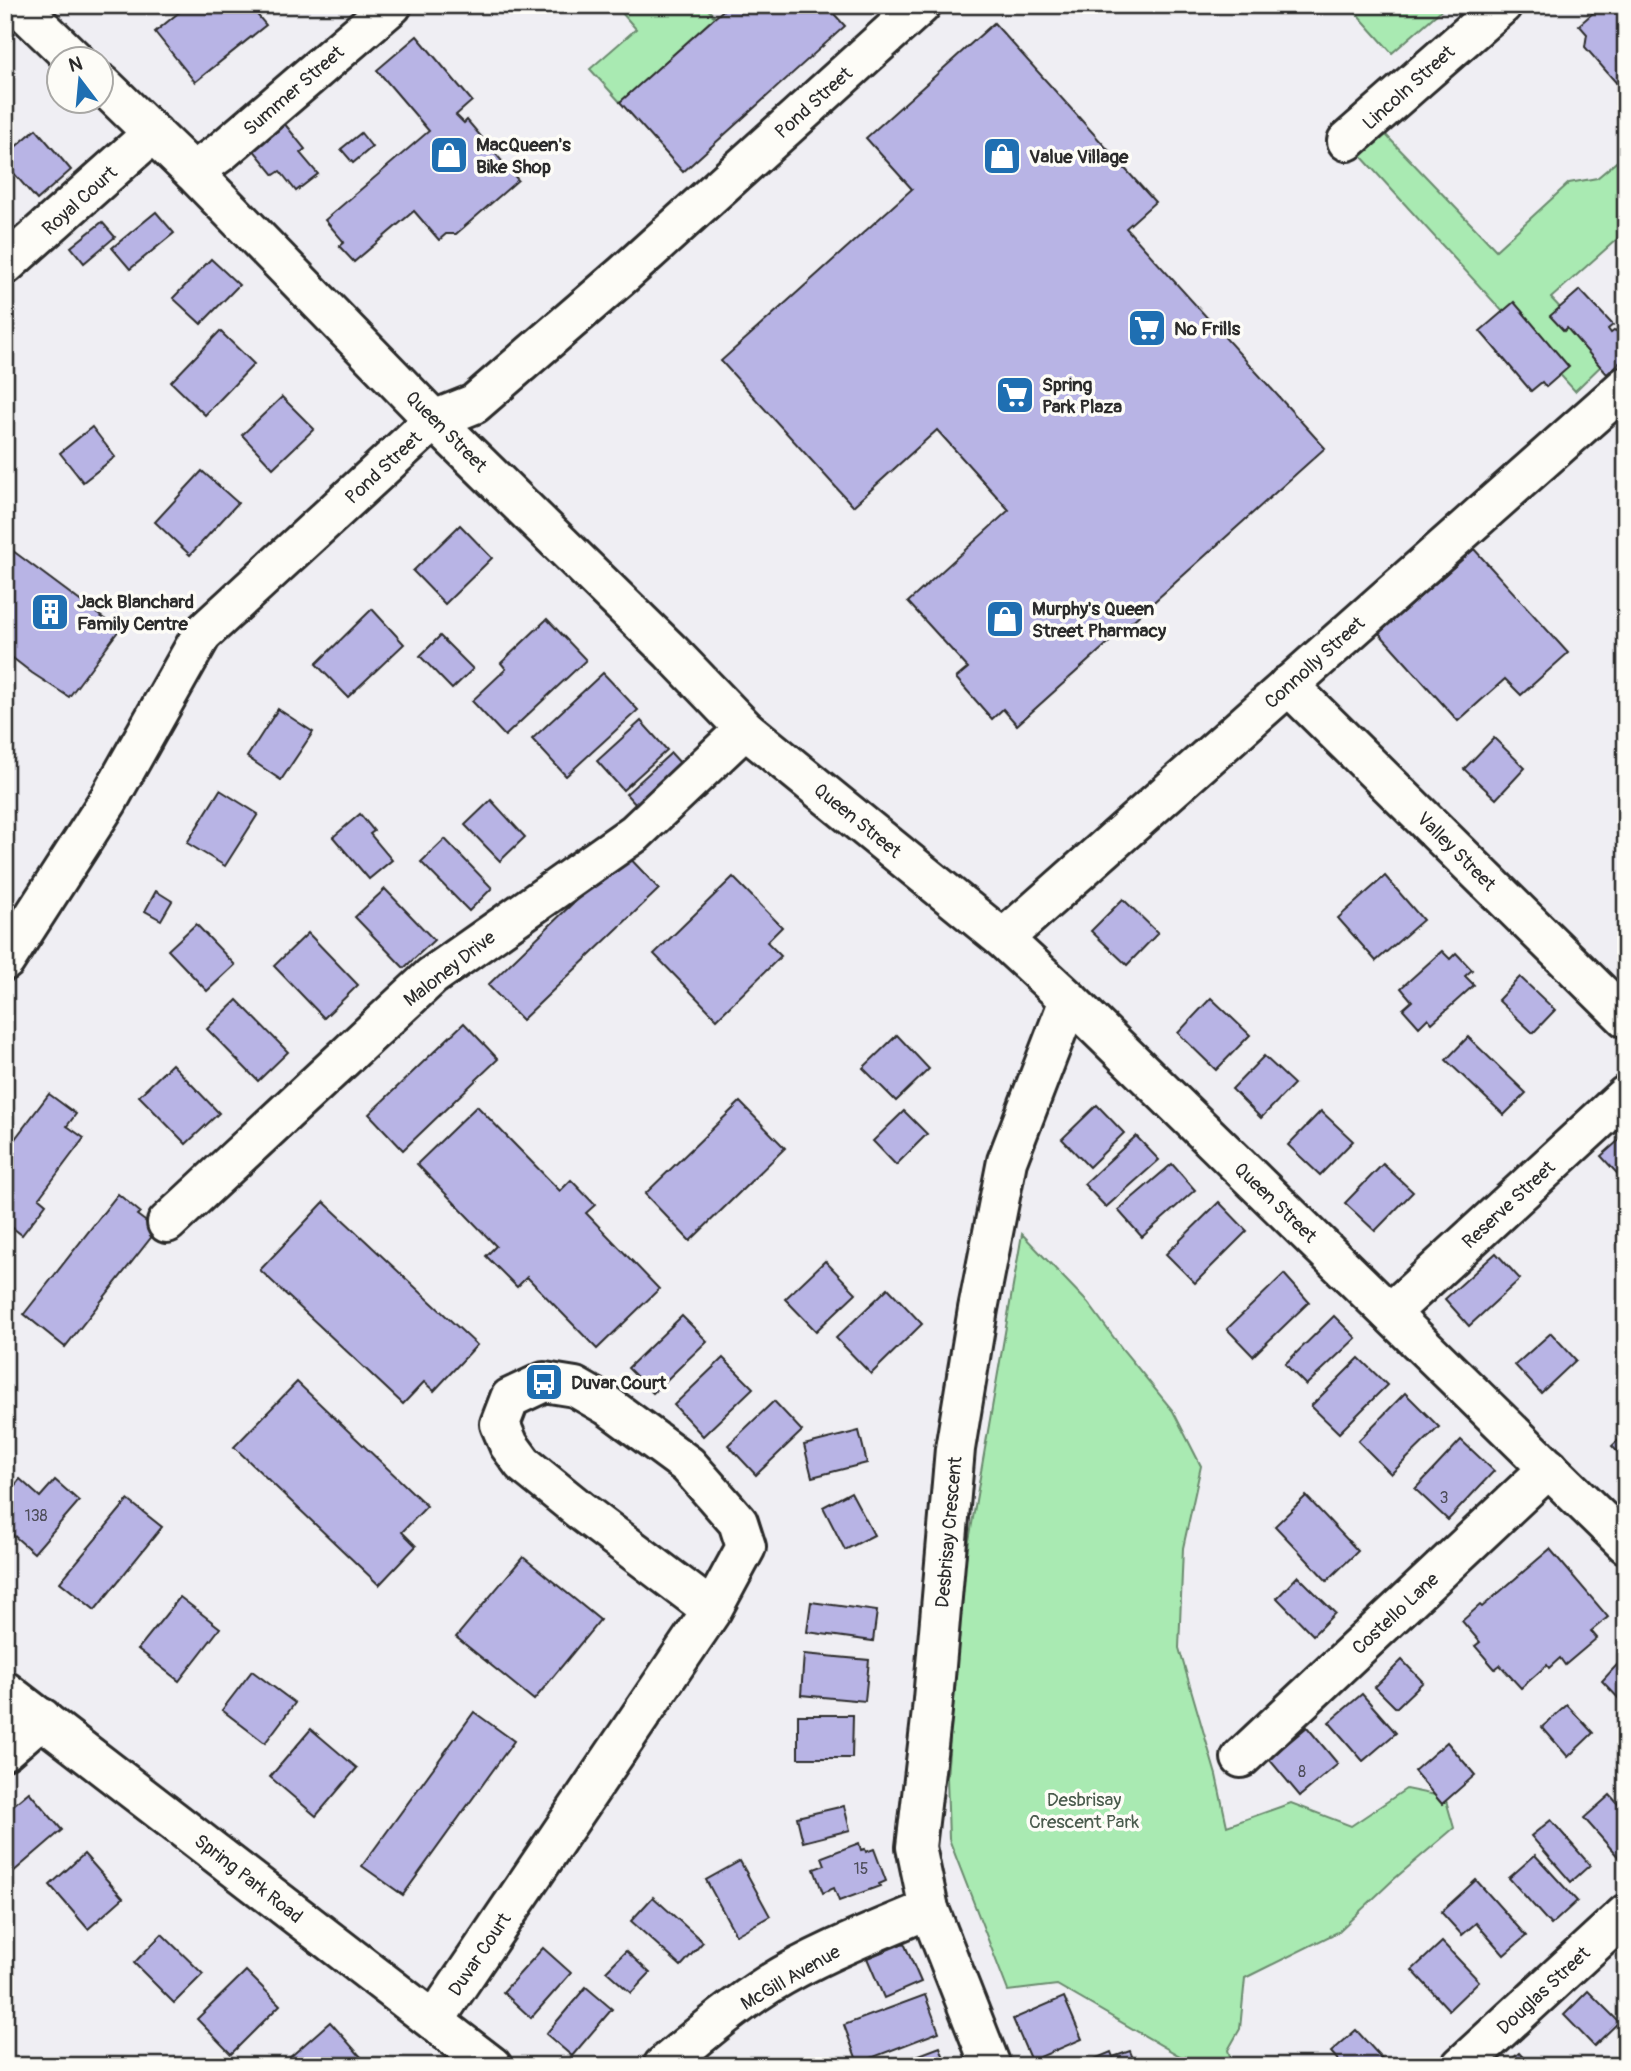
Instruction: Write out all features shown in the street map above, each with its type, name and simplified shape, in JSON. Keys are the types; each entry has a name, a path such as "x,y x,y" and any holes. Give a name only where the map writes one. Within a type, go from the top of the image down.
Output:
{"street":[{"path":"18,5 60,46"},
{"name":"Summer Street","path":"192,173 221,152 392,5"},
{"name":"Pond Street","path":"5,961 108,801 202,634 434,420 474,404 624,274 921,5"},
{"name":"Lincoln Street","path":"1347,141 1502,5"},
{"name":"Queen Street","path":"116,97 434,420 671,652 745,729 1003,939 1069,1000 1626,1544"},
{"name":"Royal Court","path":"5,265 153,133"},
{"name":"Connolly Street","path":"1003,939 1626,386"},
{"name":"Valley Street","path":"1288,685 1626,1018"},
{"name":"Maloney Drive","path":"167,1223 432,976 635,833 745,729"},
{"name":"Desbrisay Crescent","path":"991,2066 929,1909 916,1847 932,1711 955,1449 978,1309 1007,1161 1069,1000"},
{"name":"Reserve Street","path":"1390,1313 1626,1095"},
{"name":"Duvar Court","path":"434,2021 712,1610 746,1547 738,1522 688,1465 608,1406 575,1387 544,1382 510,1398 500,1424 509,1445 523,1464 712,1610"},
{"name":"Costello Lane","path":"1241,1758 1549,1468"},
{"name":"Spring Park Road","path":"5,1691 492,2066"},
{"path":"5,1750 42,1718"},
{"name":"McGill Avenue","path":"663,2066 723,2016 772,1982 829,1952 929,1909"},
{"name":"Douglas Street","path":"1461,2066 1626,1914"}],"green space":[{"path":"615,5 704,5 715,17 620,102 590,69 636,29"},
{"path":"1349,5 1447,5 1392,53"},
{"path":"1386,135 1496,250 1569,183 1597,178 1626,154 1626,231 1551,298 1608,359 1575,391 1361,156"},
{"name":"Desbrisay Crescent Park","path":"1022,1234 1088,1303 1173,1411 1201,1466 1183,1548 1179,1648 1216,1775 1227,1826 1291,1803 1351,1826 1406,1789 1445,1797 1454,1828 1338,1932 1245,1978 1240,2029 1228,2050 1233,2066 1185,2066 1183,2058 1057,1985 1008,1991 949,1839 947,1778 951,1667 959,1599"}],"building":[{"path":"188,5 249,5 266,25 195,82 155,32"},
{"path":"729,5 826,5 845,26 683,172 620,102"},
{"path":"1602,5 1626,5 1626,94 1585,47 1587,34 1579,25"},
{"name":"Spring Park Plaza","path":"994,23 1155,202 1126,228 1325,448 1017,725 1003,709 992,719 956,678 968,668 908,602 1009,510 937,430 853,506 721,361 912,189 866,138"},
{"name":"MacQueen's Bike Shop","path":"417,36 472,101 456,115 464,123 467,120 518,180 456,234 446,234 439,240 414,211 354,262 339,246 344,242 325,220 429,131 377,70"},
{"path":"284,123 305,149 300,153 318,174 296,191 280,171 274,175 252,148"},
{"path":"36,129 71,170 37,200 5,163 5,156"},
{"path":"361,133 372,147 353,163 341,149"},
{"path":"156,212 174,233 130,269 112,248"},
{"path":"102,222 115,237 84,263 71,247"},
{"path":"211,259 239,285 201,324 173,298"},
{"path":"1580,290 1613,325 1608,329 1611,333 1615,330 1626,339 1626,357 1607,374 1567,328 1564,331 1550,316"},
{"path":"1514,302 1569,367 1546,387 1542,382 1531,391 1480,331"},
{"path":"220,331 254,364 205,415 171,382"},
{"path":"282,397 314,429 273,468 242,435"},
{"path":"92,427 115,457 83,482 60,453"},
{"path":"202,471 238,503 190,555 155,522"},
{"path":"460,525 492,558 445,604 413,571"},
{"name":"Jack Blanchard Family Centre","path":"5,545 119,630 69,697 5,652"},
{"path":"1474,549 1568,653 1521,695 1505,679 1458,721 1379,633"},
{"path":"372,609 404,644 348,697 316,664"},
{"path":"547,619 586,660 505,736 472,701 506,669 501,663"},
{"path":"440,636 473,669 452,689 420,656"},
{"path":"603,673 638,710 566,776 532,739"},
{"path":"278,709 313,732 281,780 247,757"},
{"path":"641,721 667,750 623,790 597,761"},
{"path":"1494,738 1525,768 1496,799 1464,769"},
{"path":"671,753 692,776 647,817 626,794"},
{"path":"220,790 258,814 225,866 187,843"},
{"path":"491,800 525,837 500,861 465,825"},
{"path":"360,814 374,831 370,834 392,860 369,879 333,837"},
{"path":"445,839 492,888 469,911 421,862"},
{"path":"625,853 659,889 522,1020 488,985"},
{"path":"1385,876 1423,920 1376,961 1338,918"},
{"path":"733,877 782,927 767,942 781,956 717,1019 654,954"},
{"path":"385,889 434,940 404,968 355,917"},
{"path":"156,891 172,901 161,920 145,911"},
{"path":"1123,899 1158,933 1127,965 1091,931"},
{"path":"196,924 235,965 207,991 168,950"},
{"path":"308,933 358,985 324,1018 274,966"},
{"path":"1442,951 1450,959 1456,953 1472,970 1465,976 1474,985 1432,1023 1428,1018 1419,1027 1403,1009 1412,1001 1401,988"},
{"path":"1520,977 1555,1010 1533,1033 1498,1000"},
{"path":"1211,998 1250,1035 1216,1070 1178,1033"},
{"path":"237,1000 288,1052 258,1081 207,1029"},
{"path":"464,1023 498,1059 403,1150 369,1114"},
{"path":"897,1035 929,1069 896,1101 863,1068"},
{"path":"1468,1037 1526,1093 1504,1115 1446,1060"},
{"path":"1264,1056 1294,1084 1261,1118 1232,1089"},
{"path":"172,1064 219,1113 186,1144 139,1096"},
{"path":"49,1094 76,1114 67,1126 84,1138 39,1198 46,1204 22,1235 5,1222 5,1152"},
{"path":"740,1102 785,1148 690,1241 645,1194"},
{"path":"1097,1105 1124,1133 1089,1167 1062,1139"},
{"path":"477,1106 560,1191 571,1180 595,1205 586,1213 659,1289 597,1349 527,1277 517,1287 486,1256 496,1246 417,1164"},
{"path":"904,1111 927,1134 896,1165 873,1141"},
{"path":"1321,1111 1353,1141 1320,1175 1288,1145"},
{"path":"1626,1134 1626,1183 1601,1156"},
{"path":"1136,1136 1159,1160 1106,1207 1084,1184"},
{"path":"1172,1164 1195,1190 1142,1237 1118,1210"},
{"path":"1383,1164 1413,1192 1375,1231 1345,1203"},
{"path":"118,1194 140,1212 137,1215 157,1230 65,1347 24,1314"},
{"path":"324,1202 477,1345 434,1391 424,1382 403,1404 260,1270"},
{"path":"1219,1202 1247,1231 1195,1283 1166,1254"},
{"path":"1496,1253 1520,1279 1469,1326 1445,1299"},
{"path":"825,1261 856,1293 816,1331 785,1299"},
{"path":"1284,1274 1309,1302 1253,1356 1227,1329"},
{"path":"888,1288 922,1324 871,1374 836,1338"},
{"path":"682,1316 707,1341 653,1393 628,1368"},
{"path":"1334,1316 1356,1338 1306,1385 1285,1364"},
{"path":"1551,1333 1576,1360 1541,1393 1515,1365"},
{"path":"723,1358 753,1388 703,1436 674,1405"},
{"path":"1359,1358 1387,1385 1339,1433 1311,1406"},
{"path":"297,1382 427,1506 402,1532 416,1546 379,1585 234,1447"},
{"path":"1405,1393 1439,1427 1391,1474 1358,1441"},
{"path":"774,1401 802,1431 756,1475 728,1445"},
{"path":"859,1431 867,1463 812,1477 804,1445"},
{"path":"1626,1433 1626,1461 1612,1446"},
{"path":"1461,1440 1494,1471 1448,1520 1415,1489"},
{"path":"20,1479 40,1497 55,1480 79,1501 34,1553 5,1528 5,1497"},
{"path":"851,1492 874,1535 845,1550 823,1507"},
{"path":"1306,1496 1358,1551 1327,1581 1275,1526"},
{"path":"128,1500 162,1527 95,1610 60,1582"},
{"path":"1550,1549 1608,1617 1591,1631 1597,1638 1565,1665 1560,1658 1549,1668 1547,1665 1521,1688 1500,1665 1495,1669 1475,1646 1480,1642 1462,1621"},
{"path":"523,1557 600,1620 534,1700 456,1637"},
{"path":"1298,1576 1335,1613 1313,1635 1277,1598"},
{"path":"180,1597 220,1628 179,1681 138,1649"},
{"path":"811,1602 877,1611 873,1641 807,1632"},
{"path":"804,1654 869,1660 865,1701 801,1695"},
{"path":"1626,1655 1626,1702 1624,1704 1602,1681"},
{"path":"1402,1660 1423,1682 1396,1708 1375,1687"},
{"path":"252,1671 295,1703 265,1743 222,1710"},
{"path":"1362,1694 1396,1733 1363,1761 1329,1722"},
{"path":"1567,1705 1593,1733 1568,1757 1542,1727"},
{"path":"474,1712 514,1741 403,1895 362,1866"},
{"path":"798,1715 853,1715 852,1758 798,1758"},
{"path":"1307,1727 1338,1764 1300,1796 1269,1759"},
{"path":"311,1729 357,1768 316,1816 270,1777"},
{"path":"1447,1742 1475,1775 1442,1804 1414,1771"},
{"path":"29,1792 62,1830 5,1879 5,1812"},
{"path":"1610,1795 1626,1813 1626,1856 1621,1860 1584,1818"},
{"path":"844,1806 850,1830 803,1842 797,1817"},
{"path":"1551,1820 1590,1865 1571,1882 1531,1836"},
{"path":"859,1843 861,1850 865,1849 866,1852 874,1849 886,1881 879,1884 880,1886 839,1901 834,1888 823,1893 814,1869 825,1865 822,1857"},
{"path":"84,1854 123,1898 88,1929 50,1885"},
{"path":"1535,1855 1577,1901 1551,1925 1509,1878"},
{"path":"740,1861 770,1916 736,1935 706,1880"},
{"path":"1476,1880 1526,1936 1504,1955 1476,1923 1462,1935 1441,1912"},
{"path":"653,1897 703,1942 681,1966 631,1921"},
{"path":"162,1934 203,1974 174,2003 134,1963"},
{"path":"1442,1942 1479,1981 1449,2010 1412,1970"},
{"path":"904,1943 921,1982 884,1998 867,1958"},
{"path":"543,1948 571,1973 531,2018 503,1992"},
{"path":"626,1951 650,1973 631,1993 606,1971"},
{"path":"246,1971 280,2005 231,2054 197,2019"},
{"path":"586,1987 612,2009 572,2056 546,2034"},
{"path":"1588,1991 1619,2022 1594,2046 1564,2015"},
{"path":"925,1995 939,2032 858,2063 844,2025"},
{"path":"1064,1997 1082,2039 1031,2061 1013,2019"},
{"path":"330,2022 361,2057 351,2066 280,2066"},
{"path":"1356,2030 1387,2066 1343,2066 1331,2052"},
{"path":"940,2047 947,2066 890,2066"},
{"path":"1130,2051 1136,2066 1078,2066 1111,2052 1113,2057"},
{"path":"1519,2053 1531,2066 1504,2066"}],"place":[{"name":"MacQueen's Bike Shop","path":"449,155"},
{"name":"Value Village","path":"1002,156"},
{"name":"No Frills","path":"1147,328"},
{"name":"Spring Park Plaza","path":"1015,395"},
{"name":"Jack Blanchard Family Centre","path":"50,612"},
{"name":"Murphy's Queen Street Pharmacy","path":"1005,619"},
{"name":"Duvar Court","path":"544,1382"}]}
